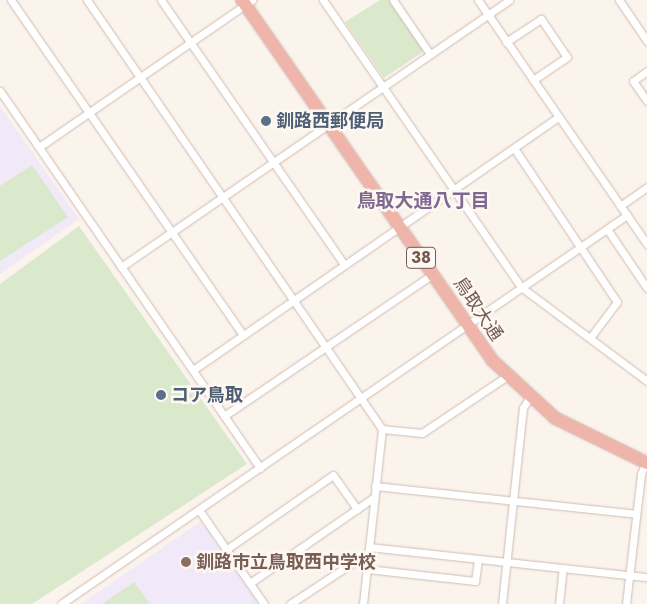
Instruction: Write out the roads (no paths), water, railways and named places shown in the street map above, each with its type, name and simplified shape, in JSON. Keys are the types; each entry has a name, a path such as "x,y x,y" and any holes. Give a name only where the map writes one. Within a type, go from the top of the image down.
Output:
{"highway":[{"name":"鳥取大通","path":"247,2 399,228 466,323 507,376 529,398 554,418 585,435 646,462"}],"street":[{"path":"11,0 243,335"},
{"path":"87,0 382,430 363,604"},
{"path":"161,0 344,264"},
{"path":"323,0 521,287 647,381"},
{"path":"393,0 430,54"},
{"path":"478,0 647,244"},
{"path":"121,267 509,0"},
{"path":"620,0 647,41"},
{"path":"39,147 247,2"},
{"path":"506,42 541,19 566,57 533,80"},
{"path":"647,71 633,80 647,101"},
{"path":"0,91 260,468"},
{"path":"193,370 559,117"},
{"path":"514,148 617,302 590,338"},
{"path":"620,206 647,187"},
{"path":"61,604 260,468 466,323 626,215"},
{"path":"607,229 647,288"},
{"path":"224,416 433,274"},
{"path":"382,430 422,434 507,376"},
{"path":"502,604 523,408 529,398"},
{"path":"626,604 636,514 646,462"},
{"path":"227,549 333,475 357,509"},
{"path":"375,486 636,514"},
{"path":"250,583 374,498"},
{"path":"199,510 264,604"},
{"path":"290,604 369,550 478,558 647,577"},
{"path":"366,569 476,581 478,558"},
{"path":"559,604 563,568"}],"place":[{"name":"釧路西郵便局","path":"266,121"},
{"name":"コア鳥取","path":"161,395"},
{"name":"釧路市立鳥取西中学校","path":"186,562"}],"district":[{"name":"鳥取大通八丁目","path":"423,201"}]}
